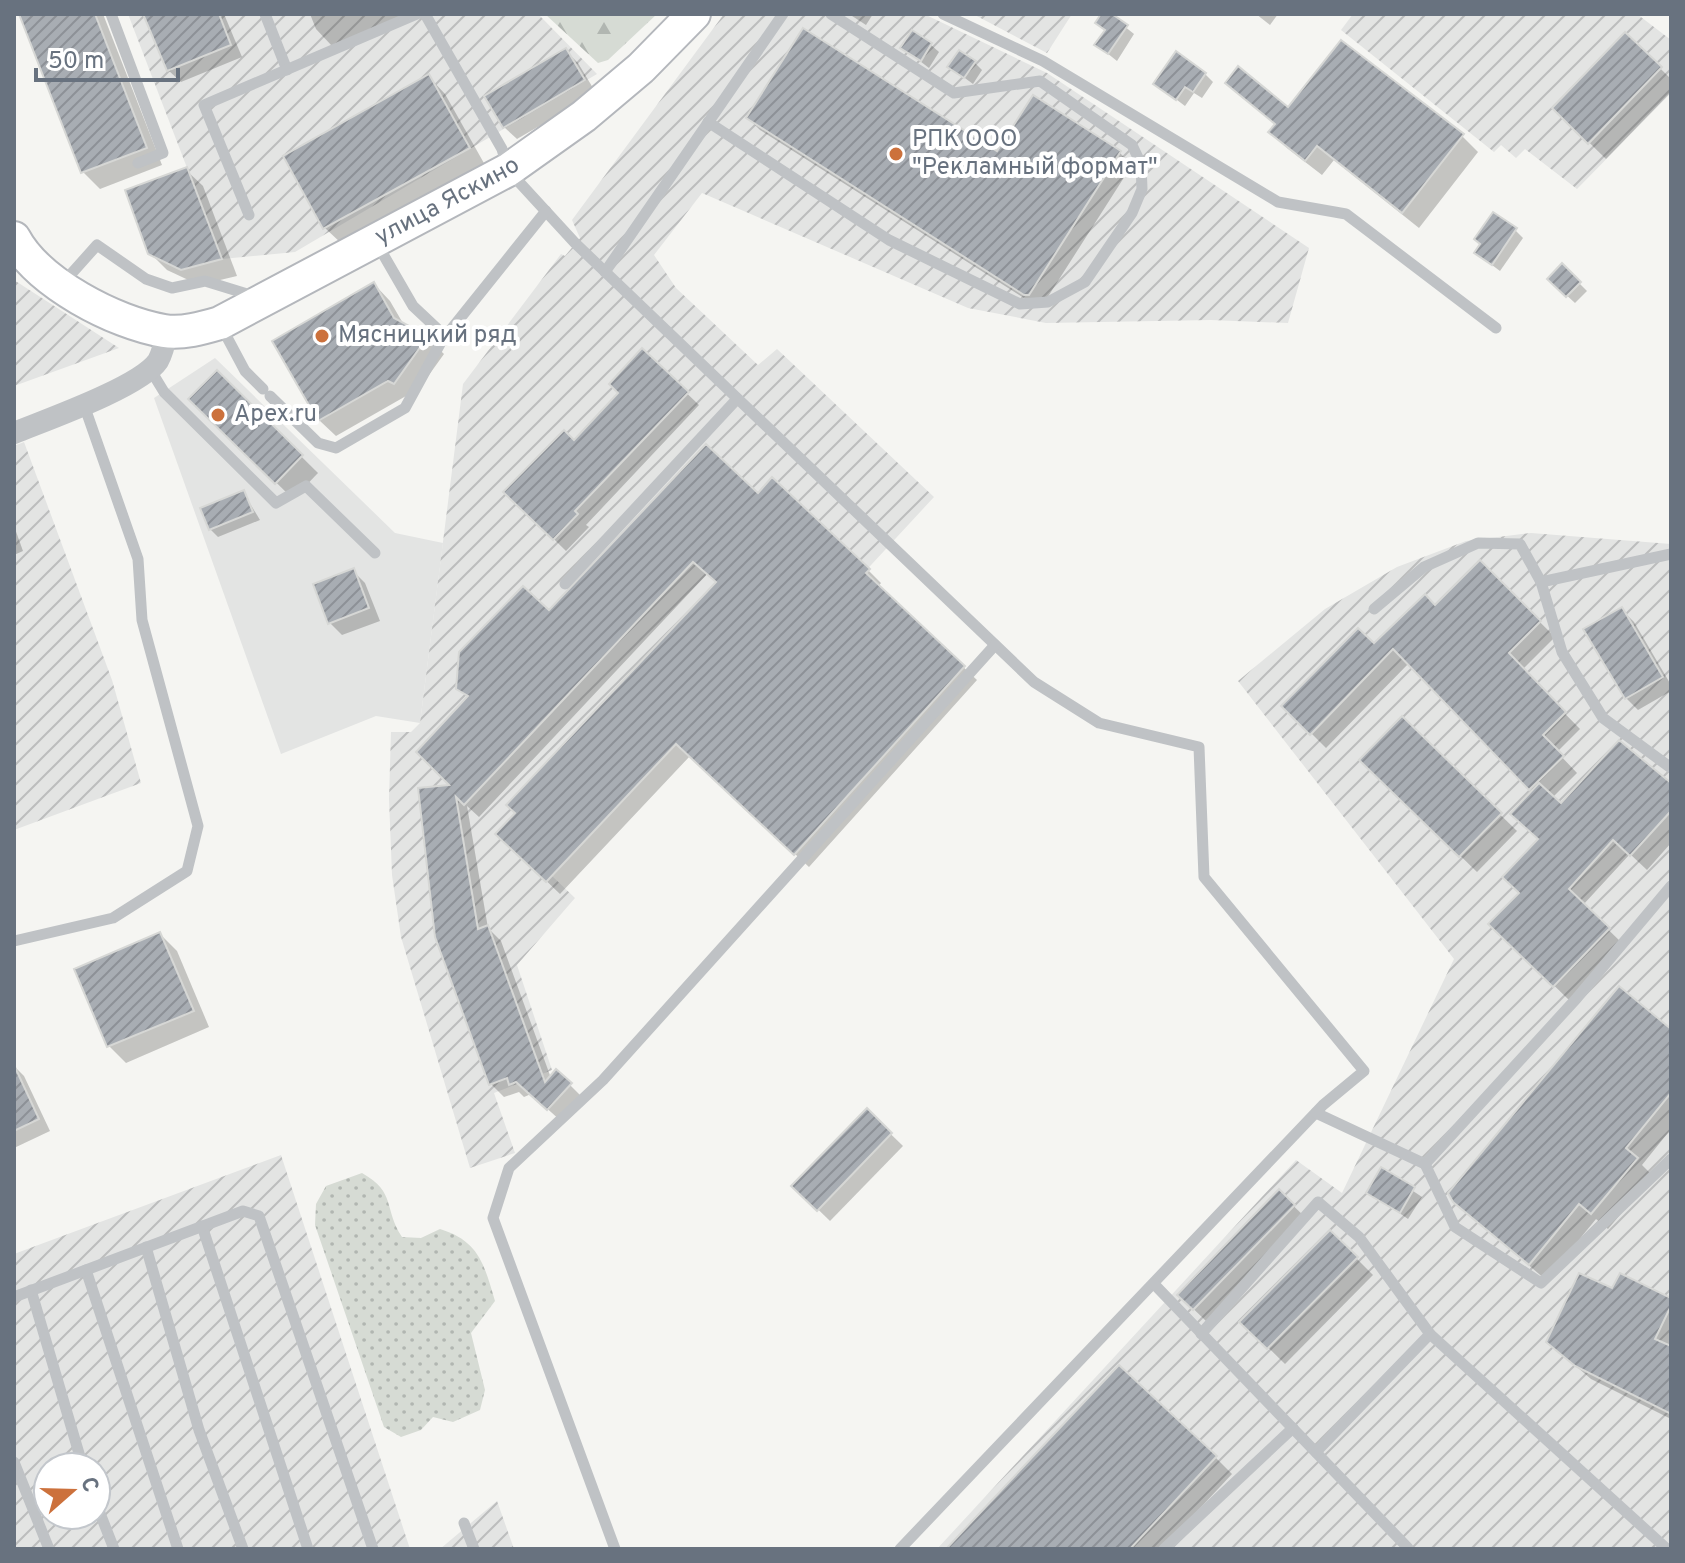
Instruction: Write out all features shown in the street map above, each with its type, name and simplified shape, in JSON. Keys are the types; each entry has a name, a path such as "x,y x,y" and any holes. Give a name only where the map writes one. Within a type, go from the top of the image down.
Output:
{"street":[{"name":"улица Яскино","path":"167,332 220,323 508,170 584,116 641,68 694,14"},
{"path":"14,238 48,278 61,286 127,321 167,332 160,355 150,369 84,405 14,433"}],"lane":[{"path":"111,14 163,153 138,163"},
{"path":"265,14 287,70"},
{"path":"249,215 204,105 417,14"},
{"path":"425,14 502,149 508,170 605,272 1034,682 1099,723 1199,747 1204,877 1364,1071 1316,1113 900,1549"},
{"path":"605,272 783,14"},
{"path":"708,122 889,240 1020,304 1048,302 1085,282 1132,213 1142,189 1141,164 1132,145 1040,81 954,93 831,14"},
{"path":"943,14 1043,61 1278,202 1346,214 1496,328"},
{"path":"220,323 245,371 318,443 336,448 405,408 446,337 546,211"},
{"path":"376,242 413,306 446,337"},
{"path":"61,286 97,245 146,279 172,288 205,281 245,291 264,301"},
{"path":"150,369 164,392 276,503 306,486 375,553"},
{"path":"565,584 737,399"},
{"path":"14,941 113,918 187,871 198,826 142,620 138,559 84,405"},
{"path":"1374,609 1424,567 1478,543 1520,544 1541,582 1562,652 1603,718 1671,768"},
{"path":"1541,582 1671,554"},
{"path":"615,1549 493,1218 509,1168 603,1080 995,645"},
{"path":"1425,1164 1576,999 1671,886"},
{"path":"1316,1113 1425,1164 1455,1227 1541,1283 1671,1159"},
{"path":"1201,1334 1318,1202 1359,1237 1430,1334 1667,1549"},
{"path":"14,1297 243,1211 259,1216 373,1549"},
{"path":"202,1226 308,1549"},
{"path":"146,1247 199,1430 243,1549"},
{"path":"86,1270 178,1549"},
{"path":"1154,1284 1409,1549"},
{"path":"31,1290 78,1451"},
{"path":"1316,1452 1430,1334"},
{"path":"1164,1549 1293,1428"},
{"path":"14,1462 49,1549"},
{"path":"464,1523 474,1549"}],"shaded area":[{"path":"128,14 538,14 597,74 295,252 222,259"},
{"path":"724,14 924,14 1047,73 1309,248 1288,323 1211,320 1046,323 968,308 702,193 654,255 676,288 758,365 777,349 934,497 797,645 782,631 552,876 575,898 517,965 552,1070 494,1093 515,1153 470,1168 401,937 392,875 389,799 391,732 411,732 420,723 463,384 561,254 565,256 580,238 572,220"},
{"path":"973,14 1072,14 1047,53"},
{"path":"1353,14 1637,14 1671,40 1671,93 1577,189 1525,149 1516,158 1501,145 1494,152 1341,30"},
{"path":"14,280 119,348 14,386"},
{"path":"215,358 395,533 443,543 420,723 376,716 281,754 154,398"},
{"path":"24,442 112,680 141,783 14,830 14,446"},
{"path":"1531,533 1671,544 1671,1549 937,1549 1296,1160 1342,1193 1454,959 1238,681 1325,609 1397,567 1466,541"},
{"path":"281,1155 410,1549 14,1549 14,1254"},
{"path":"497,1501 514,1549 440,1549"}],"green space":[{"path":"545,14 657,14 608,60 598,63"},
{"path":"362,1173 385,1194 402,1237 421,1238 440,1229 472,1247 483,1265 495,1301 471,1333 485,1390 480,1410 453,1422 433,1417 421,1430 401,1437 384,1427 315,1225 316,1204 326,1186"}],"building":[{"path":"19,14 95,14 147,148 81,173"},
{"path":"143,14 219,14 231,45 167,71"},
{"path":"1101,14 1112,14 1128,25 1108,54 1094,45 1105,30 1095,23"},
{"path":"803,28 997,151 1033,95 1121,151 1029,295 1024,295 746,118"},
{"path":"912,30 932,43 921,61 900,48"},
{"path":"1625,32 1662,67 1588,144 1552,108"},
{"path":"1341,40 1464,134 1402,213 1317,146 1305,161 1268,132 1275,124 1225,83 1238,66 1288,107"},
{"path":"566,48 585,80 503,128 484,96"},
{"path":"959,50 976,61 964,78 947,67"},
{"path":"1176,51 1206,73 1193,92 1185,87 1176,100 1153,84"},
{"path":"429,74 470,148 323,229 283,156"},
{"path":"187,167 222,259 181,270 148,254 125,190"},
{"path":"1493,212 1517,228 1492,265 1474,253 1480,244 1474,239"},
{"path":"1562,263 1581,282 1566,297 1547,279"},
{"path":"374,282 394,318 428,336 394,384 388,381 318,421 272,341"},
{"path":"642,348 689,392 575,511 578,514 553,540 503,492 564,430 574,440 618,393 609,384"},
{"path":"217,370 303,455 275,484 188,399"},
{"path":"706,444 758,493 772,477 870,569 866,573 965,666 794,855 676,744 546,882 495,834 515,813 506,805 716,582 693,562 464,805 456,797 478,929 488,925 545,1082 556,1069 572,1083 547,1110 516,1082 509,1085 507,1078 489,1085 435,937 418,788 449,785 416,752 468,696 456,689 459,652 523,586 549,610"},
{"path":"244,490 253,512 209,530 200,508"},
{"path":"1480,560 1541,621 1509,653 1566,712 1543,735 1564,756 1529,790 1393,649 1310,735 1281,706 1358,628 1374,643 1425,594 1435,605"},
{"path":"354,568 369,608 328,624 313,584"},
{"path":"1622,607 1663,677 1625,699 1583,629"},
{"path":"1402,716 1502,813 1459,857 1359,760"},
{"path":"1619,740 1671,783 1671,811 1630,856 1613,840 1569,889 1610,928 1553,987 1488,924 1519,893 1502,877 1538,839 1510,814 1539,783 1561,803"},
{"path":"160,932 194,1011 107,1047 74,969"},
{"path":"1619,986 1671,1029 1671,1093 1626,1148 1638,1158 1591,1214 1579,1204 1529,1265 1453,1202 1448,1193"},
{"path":"14,1065 39,1119 14,1131"},
{"path":"867,1108 892,1133 817,1211 791,1186"},
{"path":"1381,1167 1415,1187 1400,1213 1366,1193"},
{"path":"1279,1189 1295,1205 1193,1310 1177,1295"},
{"path":"1330,1230 1358,1257 1267,1349 1239,1322"},
{"path":"1579,1273 1612,1288 1620,1273 1671,1298 1671,1306 1655,1339 1671,1346 1671,1414 1575,1366 1546,1342"},
{"path":"1119,1365 1217,1456 1130,1549 946,1549"}],"place":[{"name":"РПК ООО \"Рекламный формат\"","path":"896,154"},
{"name":"Мясницкий ряд","path":"322,336"},
{"name":"Apex.ru","path":"218,415"}]}
